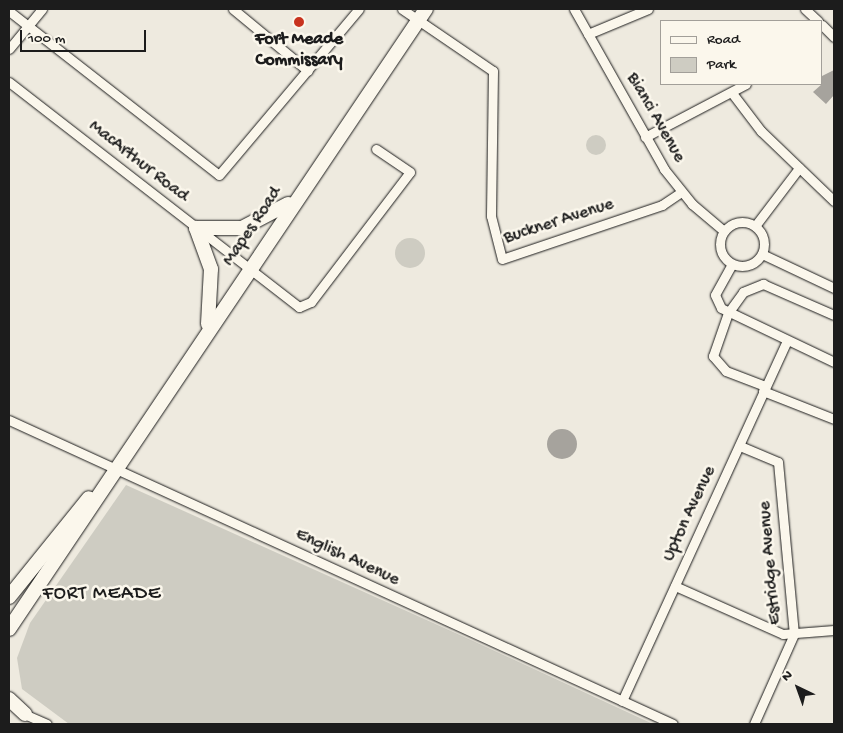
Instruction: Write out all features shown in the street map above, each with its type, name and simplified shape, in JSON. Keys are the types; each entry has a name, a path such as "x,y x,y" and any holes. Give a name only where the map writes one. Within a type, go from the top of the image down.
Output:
{"street":[{"path":"9,49 42,9"},
{"path":"233,9 308,71"},
{"path":"9,11 218,175 359,9"},
{"path":"402,9 416,20"},
{"name":"Mapes Road","path":"9,630 113,469 292,201 416,20 426,9"},
{"name":"Bianci Avenue","path":"574,9 645,137 681,192 724,231"},
{"path":"588,34 648,9"},
{"path":"805,9 817,20"},
{"name":"Buckner Avenue","path":"416,20 488,67 494,78 492,216 502,259 662,205 681,192"},
{"path":"823,26 834,37"},
{"name":"MacArthur Road","path":"9,82 294,305 311,302 410,172 376,149"},
{"path":"645,137 744,85"},
{"path":"732,92 748,116 834,201"},
{"path":"755,226 799,168"},
{"path":"206,330 211,268 196,228 242,228 292,201"},
{"path":"735,222 755,226 763,237 762,254 749,265 732,264 721,251 724,231 735,222"},
{"path":"762,254 834,288"},
{"path":"732,264 715,295 717,304 728,313 834,362"},
{"path":"834,315 763,284 749,286 728,313 714,346 716,363 764,389 834,419"},
{"name":"Upton Avenue","path":"622,701 787,340"},
{"name":"English Avenue","path":"9,420 673,724"},
{"name":"Estridge Avenue","path":"740,446 778,462 794,634 754,724"},
{"name":"Mapes Road","path":"9,597 113,469"},
{"path":"675,586 783,634 834,630"},
{"path":"9,699 25,714"},
{"path":"9,706 47,724"}],"green space":[{"path":"592,135 600,135 606,141 606,149 600,155 592,155 586,149 586,141"},
{"path":"410,238 421,242 425,253 421,264 410,268 399,264 395,253 399,242"},
{"path":"126,485 653,724 69,724 22,689 17,658 30,623"}],"shaded area":[{"path":"834,70 834,95 826,104 813,92 823,85 823,76"},
{"path":"562,429 573,433 577,444 573,455 562,459 551,455 547,444 551,433"}],"place":[{"name":"Fort Meade Commissary","path":"299,22"}],"district":[{"name":"FORT MEADE","path":"102,594"}]}
